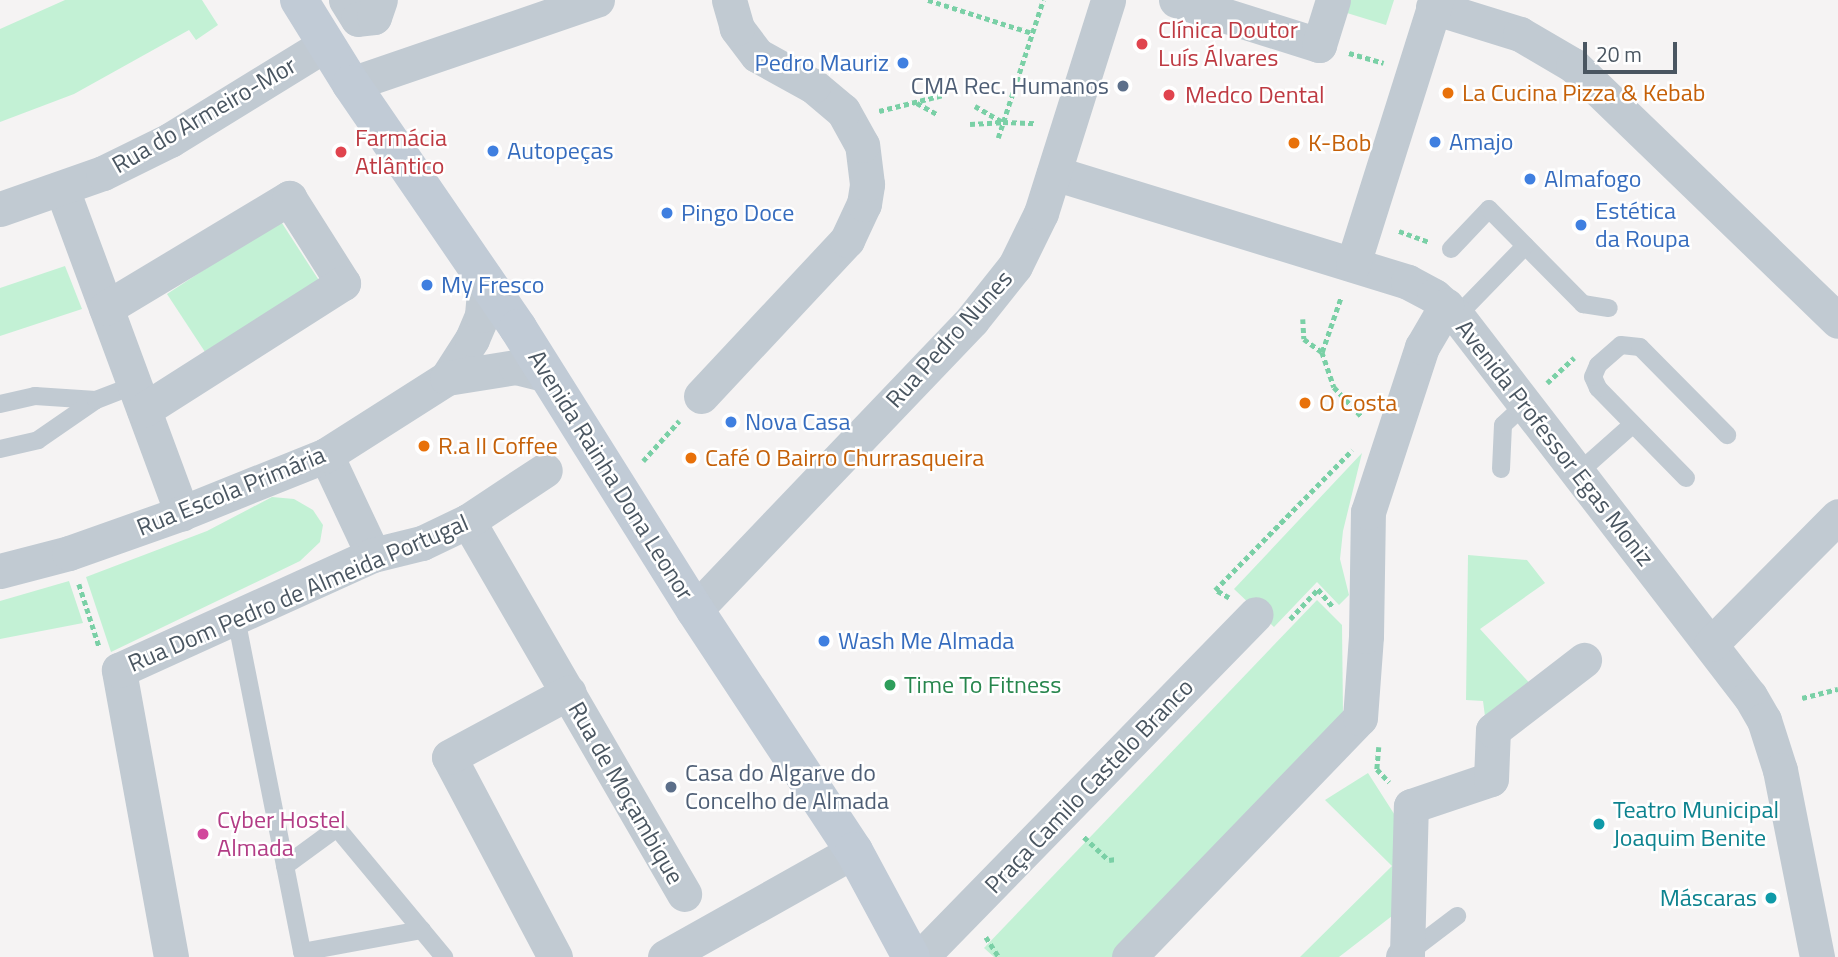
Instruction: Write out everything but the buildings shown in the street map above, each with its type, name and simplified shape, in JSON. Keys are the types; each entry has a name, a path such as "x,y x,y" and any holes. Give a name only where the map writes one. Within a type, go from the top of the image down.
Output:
{"main road":[{"name":"Avenida Rainha Dona Leonor","path":"299,0 351,84 485,278 695,610 854,850 911,957"}],"street":[{"path":"346,0 358,19 374,18 380,0"},
{"path":"351,84 516,14 597,0"},
{"path":"701,396 834,256 857,223 867,184 862,145 848,119 830,97 757,55 737,28 729,0"},
{"path":"1176,0 1319,45 1333,0"},
{"name":"Rua Pedro Nunes","path":"695,610 996,293 1031,238 1054,173 1068,128 1096,3"},
{"path":"1349,274 1434,4 1520,34 1573,65 1838,321"},
{"name":"Rua do Armeiro-Mor","path":"0,209 62,190 170,140 326,44"},
{"name":"Avenida Professor Egas Moniz","path":"1054,173 1349,274 1408,282 1452,311 1527,404 1750,696 1774,746 1816,957"},
{"path":"62,190 182,513"},
{"path":"106,308 289,198 343,283 139,397"},
{"name":"Rua Escola Primária","path":"447,378 472,339 482,315 485,278"},
{"path":"1129,957 1360,718 1366,636 1368,512 1422,347 1452,311"},
{"name":"Rua Escola Primária","path":"0,571 69,553 182,513 326,455 447,378 516,367 548,375"},
{"path":"326,455 373,555"},
{"name":"Rua Dom Pedro de Almeida Portugal","path":"171,957 119,670 373,555 422,543 468,521 545,470"},
{"path":"1711,645 1838,516"},
{"name":"Rua de Moçambique","path":"468,521 684,894"},
{"name":"Praça Camilo Castelo Branco","path":"921,957 1060,815 1271,619"},
{"path":"1405,956 1411,806 1491,779 1493,730 1584,660"},
{"name":"Rua de Moçambique","path":"555,957 449,757 569,692"},
{"path":"665,957 854,850"}],"lane":[{"path":"1451,249 1489,209 1583,304 1609,309"},
{"path":"1452,311 1525,246"},
{"path":"1686,478 1598,388 1593,377 1598,365 1608,354 1629,344 1643,349 1727,435"},
{"path":"0,404 35,396 96,400 139,397"},
{"path":"0,449 38,440 96,400"},
{"path":"1501,469 1503,425 1527,404"},
{"path":"1579,472 1633,424"},
{"path":"236,618 302,952 422,930"},
{"path":"285,866 337,828 444,957"},
{"path":"1405,956 1457,916"}],"path":[{"path":"928,0 1032,33"},
{"path":"998,138 1043,0"},
{"path":"1319,45 1412,70"},
{"path":"848,119 943,96"},
{"path":"917,102 937,114"},
{"path":"975,106 1003,122"},
{"path":"970,124 1003,122 1051,124 1068,128"},
{"path":"1322,352 1349,274"},
{"path":"1303,319 1304,339 1322,352 1334,387 1365,420"},
{"path":"619,488 701,396"},
{"path":"1336,609 1318,589 1271,619 1215,590 1355,447"},
{"path":"69,553 103,658 119,670"},
{"path":"1802,698 1838,689"},
{"path":"1360,718 1379,743 1377,769 1411,806"},
{"path":"1060,815 1109,860 1116,859"}],"green space":[{"path":"65,0 202,0 218,25 196,40 189,30 74,94 0,122 0,29"},
{"path":"1351,0 1394,0 1386,25 1347,13"},
{"path":"280,220 320,282 207,355 167,294"},
{"path":"65,266 82,309 0,336 0,288"},
{"path":"1362,453 1343,531 1340,559 1349,595 1339,605 1317,582 1274,627 1234,589"},
{"path":"272,497 294,499 313,510 323,525 320,542 300,561 111,652 86,577 207,531"},
{"path":"1468,555 1527,560 1545,583 1480,629 1534,688 1486,724 1483,701 1466,700"},
{"path":"69,581 83,623 0,639 0,601"},
{"path":"1317,600 1342,625 1343,715 1116,957 994,957 984,948"},
{"path":"1368,773 1398,820 1392,916 1339,957 1300,957 1392,866 1325,800"}],"place":[{"name":"Clínica Doutor Luís Álvares","path":"1142,44"},
{"name":"Pedro Mauriz","path":"903,63"},
{"name":"CMA Rec. Humanos","path":"1123,86"},
{"name":"La Cucina Pizza & Kebab","path":"1448,93"},
{"name":"Medco Dental","path":"1169,95"},
{"name":"Amajo","path":"1435,142"},
{"name":"K-Bob","path":"1294,143"},
{"name":"Autopeças","path":"493,151"},
{"name":"Farmácia Atlântico","path":"341,152"},
{"name":"Almafogo","path":"1530,179"},
{"name":"Pingo Doce","path":"667,213"},
{"name":"Estética da Roupa","path":"1581,225"},
{"name":"My Fresco","path":"427,285"},
{"name":"O Costa","path":"1305,403"},
{"name":"Nova Casa","path":"731,422"},
{"name":"R.a II Coffee","path":"424,446"},
{"name":"Café O Bairro Churrasqueira","path":"691,458"},
{"name":"Wash Me Almada","path":"824,641"},
{"name":"Time To Fitness","path":"890,685"},
{"name":"Casa do Algarve do Concelho de Almada","path":"671,787"},
{"name":"Teatro Municipal Joaquim Benite","path":"1599,824"},
{"name":"Cyber Hostel Almada","path":"203,834"},
{"name":"Máscaras","path":"1771,898"}]}
